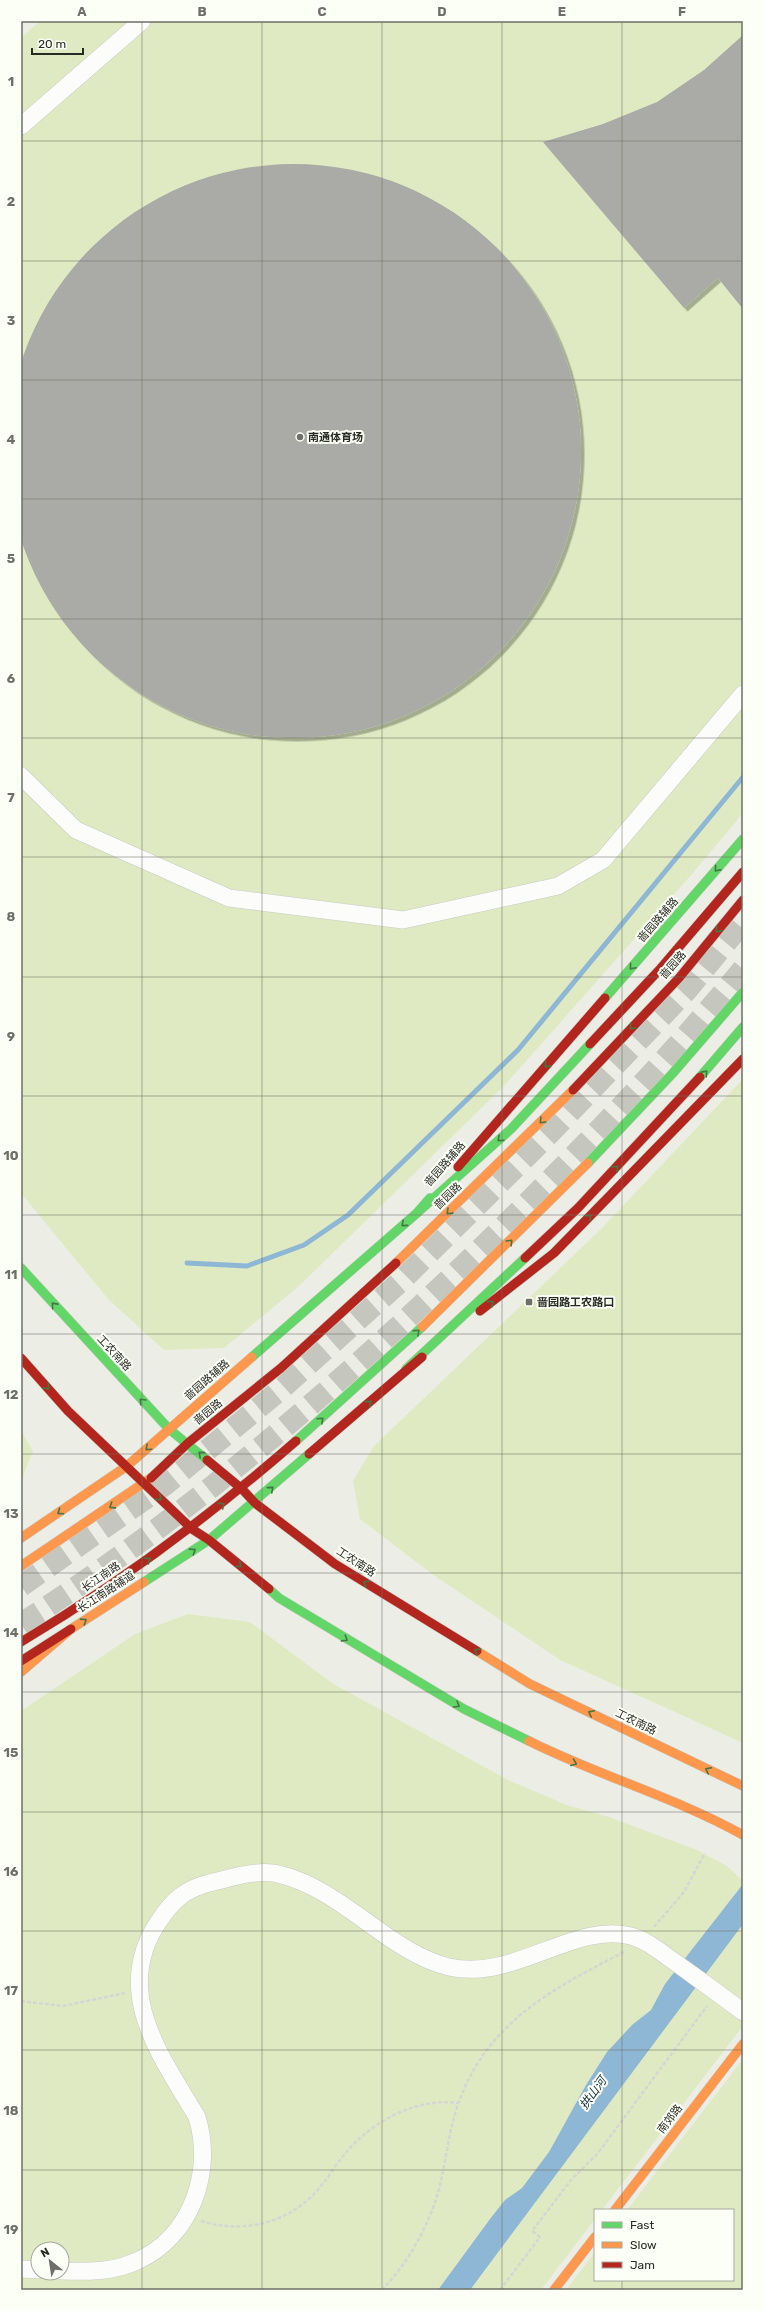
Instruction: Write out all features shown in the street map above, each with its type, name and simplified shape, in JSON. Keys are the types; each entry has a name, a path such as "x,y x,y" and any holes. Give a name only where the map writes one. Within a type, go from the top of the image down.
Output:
{"main road":[{"name":"啬园路辅路","path":"127,1466 417,1213 743,839"},
{"path":"417,1213 511,1129 661,968 743,872"},
{"name":"啬园路","path":"144,1484 188,1443 281,1368 398,1261 542,1122 678,978 743,900"},
{"path":"192,1529 242,1489 313,1428 460,1292 594,1158 719,1022 743,992"},
{"path":"209,1540 255,1503 406,1370 578,1208 706,1071 743,1027"},
{"path":"406,1370 554,1253 743,1059"},
{"name":"工农南路","path":"21,1268 106,1362 170,1429 242,1489 255,1503 335,1564 530,1684 743,1786"},
{"path":"21,1358 68,1411 192,1529 209,1540 279,1598 361,1649 464,1709 567,1760 713,1818 743,1836"},
{"path":"21,1538 127,1466"},
{"path":"21,1566 144,1484"},
{"name":"长江南路","path":"21,1642 105,1590 192,1529"},
{"name":"长江南路辅道","path":"21,1672 71,1629 209,1540"},
{"path":"21,1661 71,1629"},
{"name":"南郊路","path":"616,2209 743,2044"},
{"path":"554,2290 594,2238"}],"street":[{"path":"21,126 142,21"},
{"path":"21,776 76,830 229,898 402,920 558,886 603,860 743,694"},
{"path":"70,2271 92,2272 136,2262 153,2254 167,2241 193,2207 201,2179 202,2130 197,2117 151,2038 144,2018 139,1968 144,1949 154,1928 170,1904 182,1894 196,1886 261,1873 279,1874 293,1878 348,1908 414,1953 432,1962 461,1970 492,1967 516,1962 585,1938 602,1934 630,1936 641,1940 672,1960 743,2012"}],"path":[{"path":"382,2290 411,2251 428,2218 440,2187 459,2103 477,2065 498,2037 518,2017 546,1994 625,1952 641,1940 670,1910 684,1892 705,1853"},
{"path":"21,2001 62,2006 106,1998 140,1988"},
{"path":"500,2290 540,2238 532,2231 571,2180 598,2153 713,1990"},
{"path":"188,2215 224,2226 244,2227 273,2220 293,2210 312,2196 350,2147 383,2121 420,2105 443,2102 459,2103"}],"green space":[{"path":"40,21 743,21 743,813 692,874 504,1086 299,1286 224,1348 164,1350 108,1299 21,1193 21,38"},
{"path":"743,1079 743,1743 560,1660 432,1574 360,1519 353,1481 374,1446 600,1230"},
{"path":"21,1431 33,1451 21,1481"},
{"path":"188,1614 250,1622 332,1683 508,1780 567,1805 609,1817 697,1850 727,1866 743,1881 743,2026 603,2209 594,2209 594,2220 541,2290 21,2290 21,1711 135,1634"},
{"path":"743,2059 743,2290 566,2290 594,2253 594,2281 734,2281 734,2209 628,2209"}],"water":[{"name":"拱山河","path":"743,1884 743,1924 470,2290 438,2290 505,2200 522,2188 549,2152 586,2085 607,2052 632,2025 651,2010 665,1984"}],"building":[{"path":"743,35 743,309 718,278 684,308 543,142 603,124 657,102 704,70"},
{"name":"南通体育场","path":"294,164 322,165 350,170 377,176 404,186 453,212 476,229 497,248 516,269 533,292 559,341 569,368 575,395 580,423 580,479 575,507 569,534 559,561 533,610 516,633 497,654 476,673 453,690 404,716 377,726 350,732 322,737 294,738 266,737 238,732 211,726 184,716 135,690 112,673 91,654 72,633 55,610 29,561 19,534 13,507 8,479 7,451 8,423 13,395 19,368 29,341 55,292 72,269 91,248 112,229 135,212 184,186 211,176 238,170 266,165"}],"waterway":[{"path":"187,1263 247,1266 304,1245 348,1215 518,1050 743,777"}],"tunnel":[{"path":"21,1586 166,1484 280,1390 402,1280 550,1133 687,990 743,922"},
{"path":"21,1624 149,1535 211,1487 272,1438 389,1335 502,1228 595,1134 686,1036 743,969"}],"traffic: fast":[{"path":"605,998 743,839"},
{"path":"588,1163 673,1073 743,992"},
{"path":"700,1077 743,1027"},
{"path":"417,1213 511,1129 590,1044"},
{"path":"252,1357 417,1213 430,1198"},
{"path":"406,1369 525,1258"},
{"path":"21,1268 169,1429 207,1460"},
{"path":"296,1441 422,1327"},
{"path":"144,1582 209,1540 309,1454"},
{"path":"269,1589 279,1598 464,1709 529,1741"}],"traffic: slow":[{"path":"396,1263 573,1090"},
{"path":"422,1327 588,1163"},
{"path":"21,1538 127,1466 252,1357"},
{"path":"21,1566 151,1478"},
{"path":"21,1672 71,1629 144,1582"},
{"path":"477,1651 530,1684 743,1786"},
{"path":"529,1741 582,1765 691,1809 743,1835"},
{"path":"616,2209 743,2044"},
{"path":"554,2290 594,2238"}],"traffic: jam":[{"path":"590,1044 661,968 743,872"},
{"path":"573,1090 679,978 743,900"},
{"path":"458,1167 605,998"},
{"path":"480,1311 554,1253 743,1059"},
{"path":"525,1258 578,1208 700,1077"},
{"path":"151,1478 188,1443 281,1368 396,1263"},
{"path":"309,1454 422,1357"},
{"path":"21,1358 68,1411 192,1529 209,1540 269,1589"},
{"path":"21,1642 58,1620 163,1548 231,1496 296,1441"},
{"path":"207,1460 242,1489 255,1503 335,1564 477,1651"},
{"path":"21,1661 71,1629"}],"place":[{"name":"南通体育场","path":"300,437"},
{"name":"啬园路工农路口","path":"529,1302"}]}
